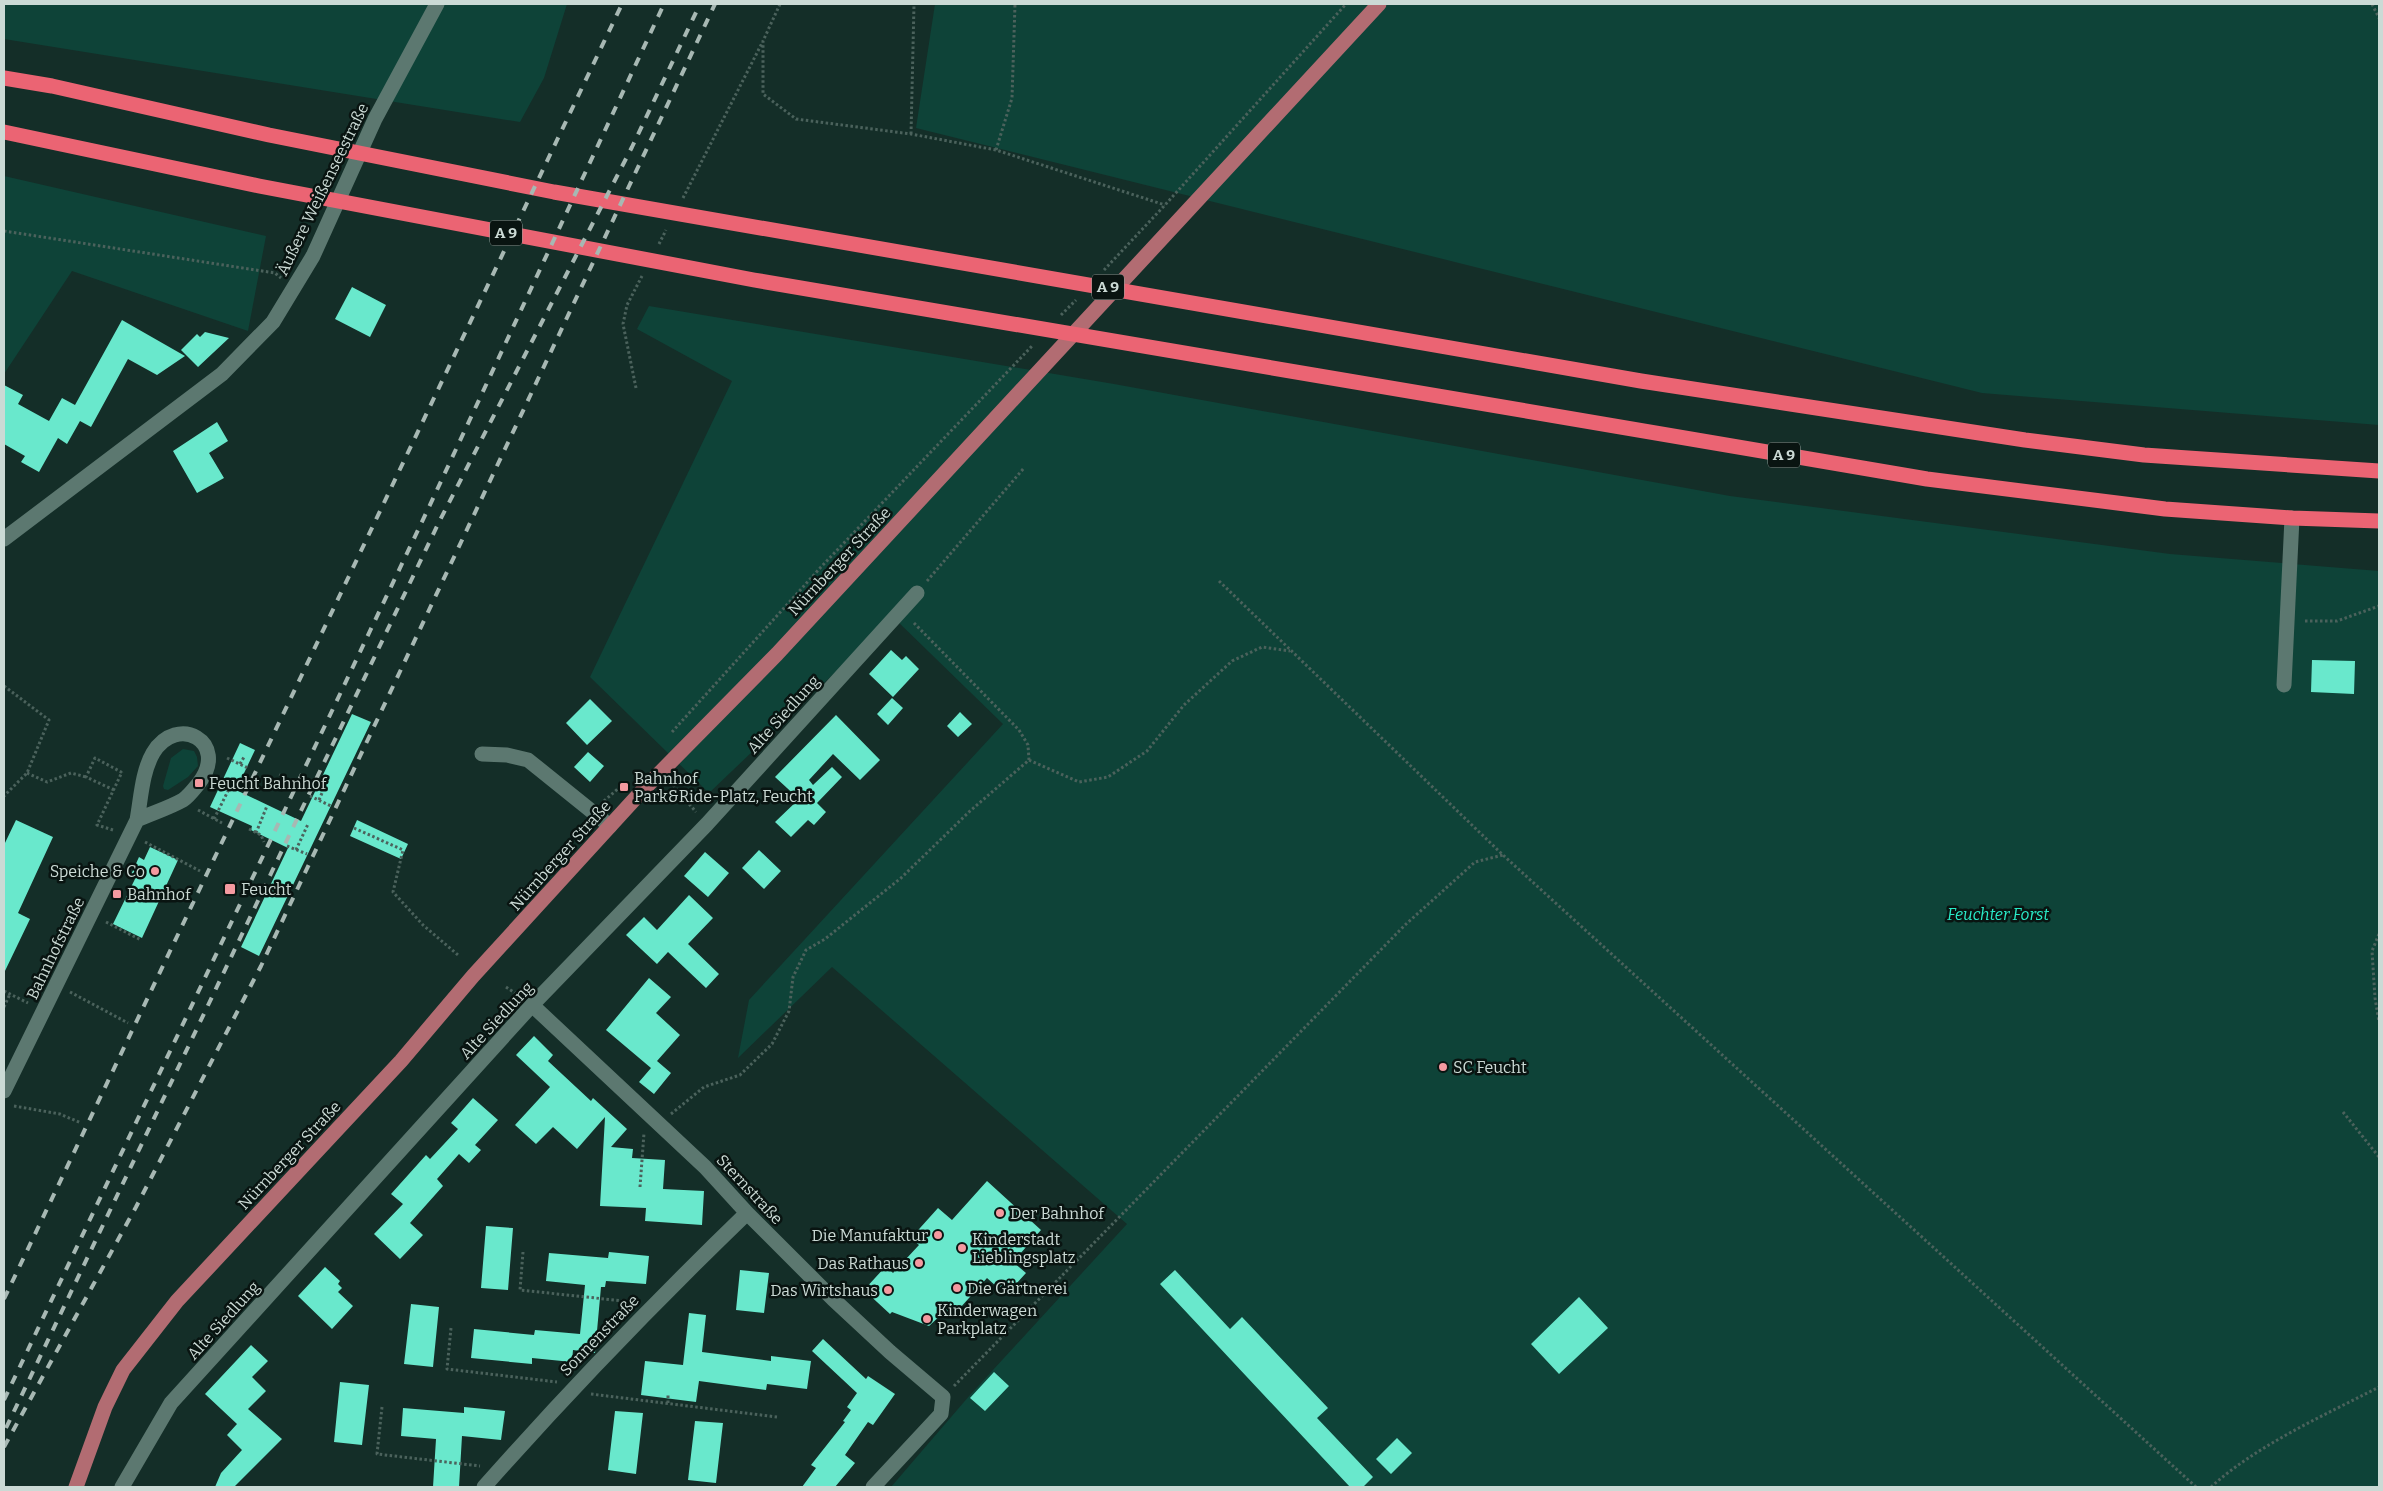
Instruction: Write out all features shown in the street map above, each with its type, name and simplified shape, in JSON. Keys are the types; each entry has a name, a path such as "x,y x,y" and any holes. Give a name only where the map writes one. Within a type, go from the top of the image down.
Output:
{"highway":[{"name":"A 9","path":"4,78 52,86 269,135 554,192 763,230 1203,303 1641,381 2024,440 2144,455 2379,471"},
{"name":"A 9","path":"4,132 259,186 754,280 1193,356 1927,479 2165,509 2292,518 2379,521"}],"main road":[{"name":"Nürnberger Straße","path":"76,1487 105,1407 123,1370 177,1301 402,1061 473,976 610,826 777,654 1379,4"}],"street":[{"name":"Äußere Weißenseestraße","path":"4,539 222,374 273,322 313,256 375,119 437,4"},
{"path":"2284,685 2292,518"},
{"name":"Alte Siedlung","path":"122,1487 171,1403 532,1005 707,824 916,593"},
{"name":"Bahnhofstraße","path":"4,1091 137,820 144,782 154,752 162,742 179,734 192,735 198,738 203,742 208,754 208,766 199,783 183,799 137,820"},
{"path":"482,754 507,755 528,760 610,826"},
{"name":"Sternstraße","path":"532,1005 705,1167 747,1213 833,1300 944,1397"},
{"name":"Sonnenstraße","path":"484,1487 569,1392 653,1304 747,1213"},
{"path":"873,1487 941,1414 944,1397"}],"path":[{"path":"680,202 763,41 780,4"},
{"path":"912,134 914,4"},
{"path":"996,150 1012,98 1014,4"},
{"path":"1103,270 1165,205 1346,4"},
{"path":"2372,4 2379,18"},
{"path":"763,41 763,94 796,119 912,134 996,150 1165,205 1180,220"},
{"path":"658,245 667,228"},
{"path":"4,231 275,273 294,288"},
{"path":"636,388 623,324 628,305 645,271"},
{"path":"1055,321 1083,292"},
{"path":"668,737 821,567 1035,343"},
{"path":"916,593 1024,468"},
{"path":"1219,581 1290,652 1503,855 2196,1487"},
{"path":"2287,622 2337,621 2379,606"},
{"path":"901,610 1019,730 1028,745 1029,760"},
{"path":"1029,760 1078,782 1108,777 1147,751 1184,705 1232,661 1262,646 1290,652"},
{"path":"4,686 49,720 27,773 4,796"},
{"path":"240,764 244,757"},
{"path":"86,777 95,758 122,772 97,825 130,835 200,870"},
{"path":"227,758 248,768"},
{"path":"640,1187 645,1124 656,1120 704,1087 740,1075 772,1044 789,1011 793,977 806,950 825,939 901,878 970,811 1029,760"},
{"path":"661,772 707,824"},
{"path":"27,773 47,782 71,773 86,777 114,790"},
{"path":"278,782 282,774"},
{"path":"272,781 278,782 288,790"},
{"path":"214,819 229,789"},
{"path":"673,799 679,792"},
{"path":"319,800 322,793"},
{"path":"310,796 331,806"},
{"path":"256,833 267,806"},
{"path":"201,813 222,823"},
{"path":"296,850 308,824"},
{"path":"354,828 403,850 393,892 423,924 458,955"},
{"path":"249,829 262,835 264,842"},
{"path":"288,846 307,854"},
{"path":"944,1397 1405,925 1475,862 1503,855"},
{"path":"90,914 141,940"},
{"path":"2379,934 2372,951 2375,998 2379,1022"},
{"path":"57,984 128,1023"},
{"path":"4,991 31,1004"},
{"path":"4,1007 10,994"},
{"path":"13,1106 60,1114 81,1123"},
{"path":"2343,1112 2379,1157"},
{"path":"523,1252 520,1290 653,1304"},
{"path":"2211,1487 2230,1470 2264,1449 2379,1387"},
{"path":"668,1395 668,1403"},
{"path":"382,1407 377,1454 487,1467 497,1473"}],"green space":[{"path":"4,4 567,4 544,78 520,122 4,39"},
{"path":"935,4 2379,4 2379,425 1982,393 916,128"},
{"path":"4,176 266,236 248,331 72,271 4,374"},
{"name":"Feuchter Forst","path":"649,306 1114,384 1730,496 2170,554 2379,571 2379,1487 891,1487 970,1395 1127,1224 832,967 738,1058 749,1000 1003,724 893,617 709,793 590,677 732,381 637,329"},
{"path":"183,749 194,751 198,766 188,777 168,790 164,789 163,786 171,758"}],"building":[{"path":"352,287 386,305 370,337 335,319"},
{"path":"122,320 185,356 157,375 128,359 91,427 80,421 67,444 58,438 39,472 21,462 25,456 4,444 4,385 23,395 18,404 49,421 62,398 75,405"},
{"path":"205,332 229,338 198,367 181,350 197,334 200,337"},
{"path":"217,422 228,441 209,453 224,478 197,493 173,451"},
{"path":"891,650 902,660 906,656 919,669 893,697 869,674"},
{"path":"2312,660 2355,661 2354,694 2311,692"},
{"path":"892,698 903,708 888,725 877,714"},
{"path":"590,699 612,721 587,745 566,723"},
{"path":"960,712 972,724 958,737 947,726"},
{"path":"352,714 371,722 259,956 241,947 288,848 251,830 252,826 210,807 240,743 255,750 236,790 301,821"},
{"path":"836,715 880,760 860,780 833,754 809,780 813,785 832,767 842,777 817,803 826,812 814,825 808,820 791,837 775,822 799,799 775,777"},
{"path":"588,752 604,766 590,782 574,767"},
{"path":"16,820 53,837 18,913 30,919 4,973 4,845"},
{"path":"357,820 408,844 401,859 350,836"},
{"path":"150,847 178,860 142,938 113,924 135,879 130,877 139,857 144,860"},
{"path":"759,850 781,871 764,889 742,868"},
{"path":"705,852 729,873 708,897 684,876"},
{"path":"689,895 713,918 688,944 719,974 706,988 668,952 657,964 626,935 644,917 657,930"},
{"path":"649,978 671,997 656,1013 680,1035 657,1061 671,1073 654,1094 639,1082 651,1068 606,1030"},
{"path":"534,1036 553,1055 548,1061 591,1101 593,1098 627,1129 611,1147 633,1149 632,1158 665,1160 663,1189 704,1191 702,1225 645,1221 646,1208 600,1206 605,1117 577,1149 553,1127 536,1144 515,1125 550,1087 516,1055"},
{"path":"473,1098 498,1120 475,1145 481,1150 469,1163 459,1154 437,1179 443,1186 410,1223 423,1235 400,1259 374,1234 403,1204 391,1194 426,1155 430,1159 458,1129 451,1123"},
{"path":"987,1181 1041,1230 1013,1262 1026,1273 1006,1295 987,1278 951,1318 944,1312 929,1326 892,1312 890,1314 864,1290 886,1266 893,1273 919,1245 911,1238 938,1208 952,1220"},
{"path":"486,1226 513,1228 508,1290 481,1288"},
{"path":"609,1252 649,1256 646,1284 606,1281 605,1287 601,1287 595,1353 573,1350 572,1362 532,1358 532,1364 471,1358 474,1329 534,1335 535,1330 580,1334 585,1285 546,1281 549,1253 608,1258"},
{"path":"325,1267 340,1281 338,1284 342,1288 338,1292 353,1306 332,1329 298,1296"},
{"path":"740,1270 769,1273 764,1313 736,1310"},
{"path":"1175,1270 1230,1329 1242,1317 1328,1408 1317,1418 1373,1477 1363,1487 1350,1487 1160,1284"},
{"path":"1579,1297 1608,1328 1559,1374 1531,1344"},
{"path":"411,1304 439,1307 433,1367 404,1364"},
{"path":"689,1313 706,1315 702,1352 771,1361 771,1356 811,1361 807,1389 767,1384 766,1390 699,1381 696,1402 641,1395 645,1361 683,1365"},
{"path":"823,1339 866,1379 868,1376 895,1394 873,1425 868,1422 845,1455 855,1463 835,1487 802,1487 816,1468 811,1465 845,1422 843,1421 851,1410 847,1407 857,1393 812,1351"},
{"path":"251,1345 268,1361 252,1377 266,1391 248,1409 282,1439 234,1487 215,1487 221,1473 242,1450 227,1435 237,1424 205,1394"},
{"path":"994,1372 1009,1386 985,1411 970,1398"},
{"path":"340,1382 369,1385 362,1445 334,1442"},
{"path":"464,1407 505,1411 501,1440 462,1436 459,1487 433,1487 436,1439 401,1436 403,1408 464,1413"},
{"path":"615,1411 643,1413 636,1474 608,1470"},
{"path":"695,1421 723,1423 716,1483 688,1480"},
{"path":"1397,1438 1412,1453 1391,1474 1376,1459"}],"railway":[{"path":"4,1299 622,4"},
{"path":"4,1400 429,507 664,4"},
{"path":"6,1428 439,522 632,147 700,4"},
{"path":"4,1447 136,1207 261,966 715,4"}],"place":[{"name":"Feucht Bahnhof","path":"199,783"},
{"name":"Bahnhof Park&Ride-Platz, Feucht","path":"624,787"},
{"name":"Speiche & Co","path":"155,871"},
{"name":"Feucht","path":"230,889"},
{"name":"Bahnhof","path":"117,894"},
{"name":"SC Feucht","path":"1443,1067"},
{"name":"Der Bahnhof","path":"1000,1213"},
{"name":"Die Manufaktur","path":"938,1235"},
{"name":"Kinderstadt Lieblingsplatz","path":"962,1248"},
{"name":"Das Rathaus","path":"919,1263"},
{"name":"Die Gärtnerei","path":"957,1288"},
{"name":"Das Wirtshaus","path":"888,1290"},
{"name":"Kinderwagen Parkplatz","path":"927,1319"}]}
